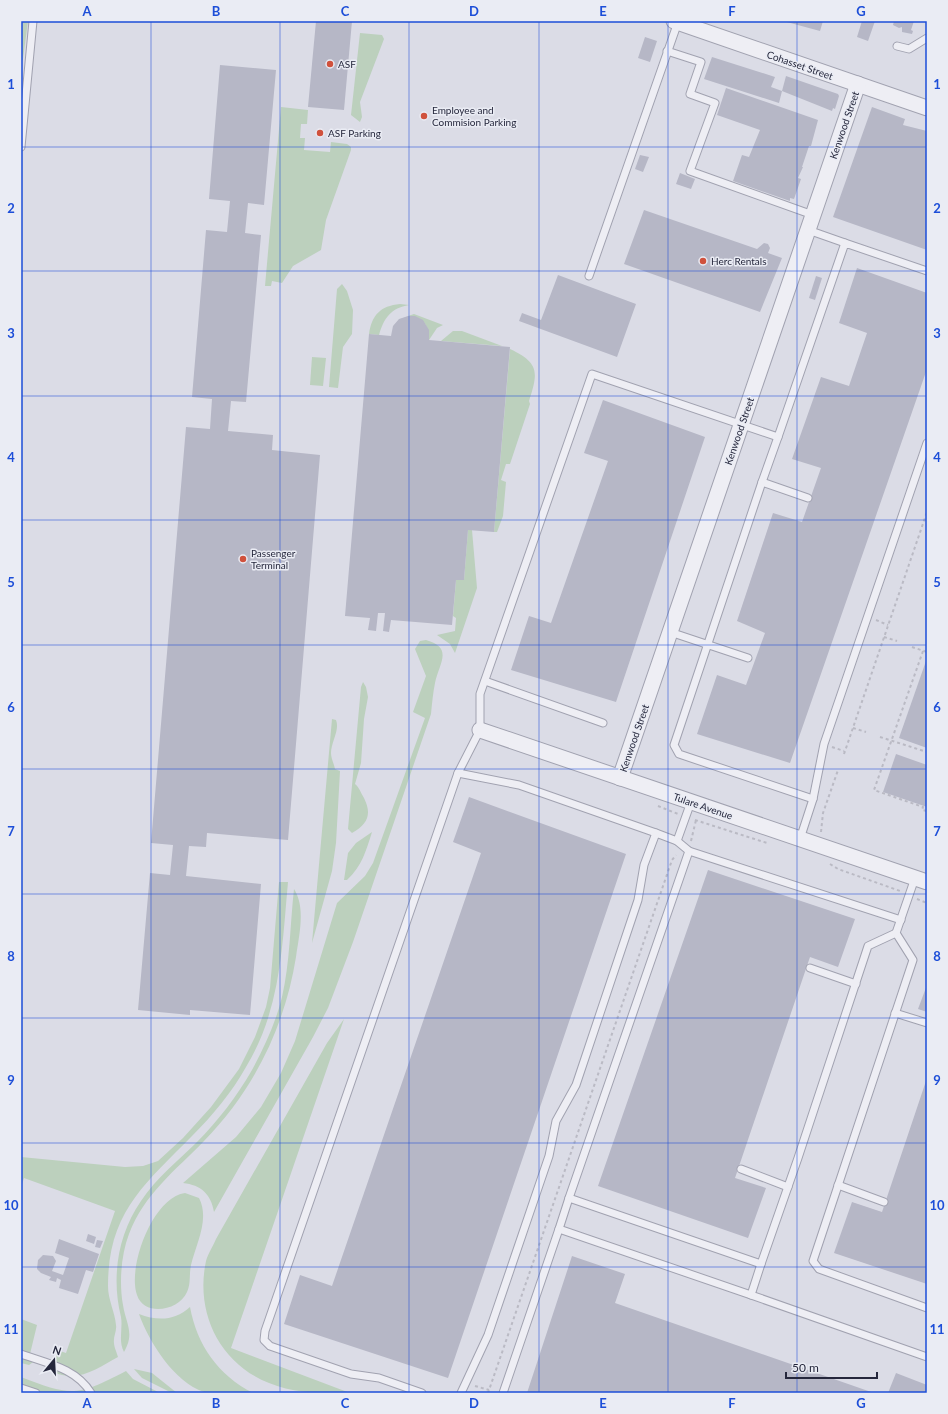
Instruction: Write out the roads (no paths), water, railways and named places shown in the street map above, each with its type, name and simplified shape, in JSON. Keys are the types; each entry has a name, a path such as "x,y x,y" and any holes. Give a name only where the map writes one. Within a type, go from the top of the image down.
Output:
{"street":[{"name":"Cohasset Street","path":"676,22 927,108"},
{"name":"Kenwood Street","path":"620,778 858,84"},
{"name":"Tulare Avenue","path":"480,730 921,880"}],"lane":[{"path":"21,147 33,21"},
{"path":"589,276 676,22"},
{"path":"897,46 909,49 927,38"},
{"path":"667,51 701,62 690,94 715,103 690,171 813,215"},
{"path":"808,230 927,271"},
{"path":"813,800 679,754 674,745 762,482 845,243"},
{"path":"422,1393 379,1378 344,1371 270,1346 264,1340 265,1331 458,773 480,730 480,694 484,681 592,374 778,437"},
{"path":"800,839 813,800 824,744 927,443"},
{"path":"762,482 808,498"},
{"path":"670,632 748,658"},
{"path":"484,681 602,723"},
{"path":"458,773 519,785 677,841 686,849 901,920"},
{"path":"677,841 691,802"},
{"path":"461,1393 491,1328 549,1156 556,1121 576,1085 638,900 644,865 656,833"},
{"path":"503,1393 686,849"},
{"path":"751,1295 868,946 896,933 909,895 921,880"},
{"path":"896,933 913,960 813,1261 819,1269 927,1308"},
{"path":"810,968 856,984"},
{"path":"895,1013 927,1023"},
{"path":"741,1169 788,1187"},
{"path":"838,1185 884,1202"},
{"path":"569,1198 761,1264"},
{"path":"559,1229 927,1357"},
{"path":"21,1354 67,1371 82,1382 91,1393"},
{"path":"21,1388 36,1393"}],"place":[{"name":"ASF","path":"330,64"},
{"name":"Employee and Commision Parking","path":"424,116"},
{"name":"ASF Parking","path":"320,133"},
{"name":"Herc Rentals","path":"703,261"},
{"name":"Passenger Terminal","path":"243,559"}]}
